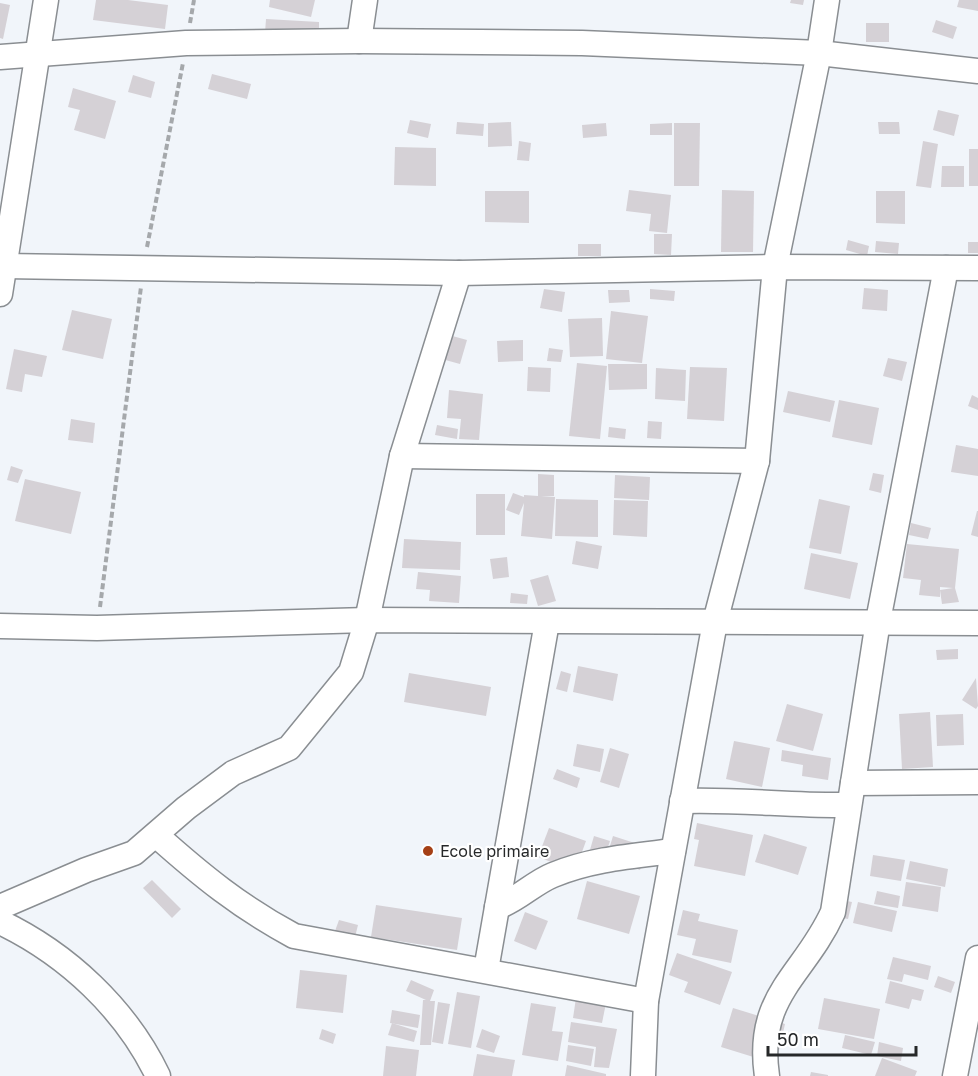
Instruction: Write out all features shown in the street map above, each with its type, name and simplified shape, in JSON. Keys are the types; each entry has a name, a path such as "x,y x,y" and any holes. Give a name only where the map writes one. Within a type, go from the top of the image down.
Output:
{"street":[{"path":"0,294 46,0"},
{"path":"359,41 365,0"},
{"path":"643,1076 646,1001 715,622 757,460 775,267 819,53 827,0"},
{"path":"0,57 38,52 186,43 359,41 582,43 819,53 978,71"},
{"path":"4,266 143,266 459,273 775,267 978,268"},
{"path":"767,1076 763,1052 773,1005 788,979 827,926 833,912 878,621 946,268"},
{"path":"0,907 86,870 134,853 186,808 233,773 289,748 351,672 367,620 402,456 459,273"},
{"path":"402,456 757,460"},
{"path":"0,626 97,628 367,620 978,623"},
{"path":"486,970 547,622"},
{"path":"682,801 733,799 809,806 850,794 978,782"},
{"path":"156,835 208,881 251,913 294,936 646,1001"},
{"path":"497,907 515,901 552,875 602,860 673,851"},
{"path":"0,922 42,945 94,987 136,1038 158,1076"},
{"path":"956,1076 978,958"}],"path":[{"path":"97,628 143,266 194,0"}],"building":[{"path":"96,0 128,0 168,5 165,29 93,20"},
{"path":"270,0 315,0 311,17 269,7"},
{"path":"791,0 804,0 803,5 790,3"},
{"path":"959,0 978,0 978,11 957,7"},
{"path":"0,3 10,5 3,39 0,38"},
{"path":"266,19 319,22 319,35 265,33"},
{"path":"936,20 957,27 953,39 932,32"},
{"path":"866,23 889,23 889,42 866,42"},
{"path":"212,74 251,84 247,99 208,89"},
{"path":"133,75 155,82 151,98 128,92"},
{"path":"73,88 116,101 105,139 74,130 80,110 68,107"},
{"path":"938,110 959,115 954,136 933,130"},
{"path":"410,120 431,124 428,138 407,133"},
{"path":"457,122 484,124 483,136 456,134"},
{"path":"511,122 512,146 488,147 488,123"},
{"path":"878,122 899,122 900,134 879,134"},
{"path":"606,123 607,136 583,138 582,125"},
{"path":"672,123 672,135 650,135 650,124"},
{"path":"674,123 700,123 699,186 674,186"},
{"path":"519,141 531,143 529,161 517,160"},
{"path":"923,141 938,144 931,188 916,186"},
{"path":"395,147 436,148 436,186 394,185"},
{"path":"969,149 978,149 978,186 969,186"},
{"path":"942,166 964,166 964,187 941,187"},
{"path":"629,190 671,195 667,233 649,231 651,214 626,211"},
{"path":"722,190 754,191 753,252 721,252"},
{"path":"485,191 529,191 529,223 485,222"},
{"path":"876,191 905,191 905,224 876,223"},
{"path":"654,234 672,234 671,255 654,254"},
{"path":"848,240 869,246 867,256 846,250"},
{"path":"876,241 899,243 898,254 875,252"},
{"path":"968,242 978,242 978,253 968,253"},
{"path":"578,244 601,244 601,256 578,256"},
{"path":"864,288 888,290 887,311 862,309"},
{"path":"544,289 565,292 562,312 540,308"},
{"path":"650,289 675,291 674,301 650,299"},
{"path":"608,290 629,290 630,302 609,303"},
{"path":"72,310 112,319 103,359 62,350"},
{"path":"611,311 648,316 642,363 606,359"},
{"path":"602,318 603,356 570,357 568,319"},
{"path":"445,334 467,340 460,364 438,358"},
{"path":"523,340 523,361 498,362 497,341"},
{"path":"549,348 563,350 561,362 547,361"},
{"path":"14,349 47,356 42,377 25,374 22,392 6,389"},
{"path":"888,358 907,362 902,381 883,376"},
{"path":"577,363 607,366 600,439 569,436"},
{"path":"608,364 647,364 647,389 609,390"},
{"path":"528,367 551,368 550,392 527,391"},
{"path":"690,367 727,368 724,421 687,419"},
{"path":"656,368 686,370 685,401 655,399"},
{"path":"449,390 483,394 479,440 459,439 461,419 447,418"},
{"path":"788,391 835,401 830,422 783,412"},
{"path":"972,395 978,398 978,410 968,406"},
{"path":"839,400 879,408 872,445 832,437"},
{"path":"71,419 95,423 93,443 68,440"},
{"path":"648,421 662,422 661,439 647,438"},
{"path":"437,425 458,429 457,439 435,435"},
{"path":"609,427 626,429 625,439 608,437"},
{"path":"956,445 978,449 978,476 951,472"},
{"path":"11,466 23,470 18,483 7,480"},
{"path":"873,473 884,475 881,493 869,490"},
{"path":"538,474 554,475 554,496 541,496 555,497 552,539 521,536 524,503 519,515 506,510 513,493 524,497 524,495 538,496"},
{"path":"615,475 650,477 649,500 614,498"},
{"path":"25,479 81,492 71,534 15,521"},
{"path":"476,494 505,494 505,535 476,535"},
{"path":"556,499 598,500 598,537 555,536"},
{"path":"819,499 850,506 841,554 809,548"},
{"path":"614,500 648,501 647,537 613,535"},
{"path":"978,511 978,537 971,535"},
{"path":"911,523 931,528 928,539 909,535"},
{"path":"404,539 461,542 460,570 402,568"},
{"path":"576,541 602,546 598,569 572,564"},
{"path":"907,544 959,549 955,588 959,602 942,604 940,590 940,597 919,595 921,580 903,578"},
{"path":"811,553 858,563 850,599 804,589"},
{"path":"507,557 509,577 493,579 490,559"},
{"path":"418,572 461,576 459,603 429,601 430,590 416,589"},
{"path":"548,575 556,601 538,606 530,580"},
{"path":"511,593 528,595 527,604 510,603"},
{"path":"958,649 958,659 937,660 936,650"},
{"path":"578,666 618,674 613,701 573,692"},
{"path":"561,671 571,674 567,692 556,689"},
{"path":"409,673 491,687 486,716 404,702"},
{"path":"976,678 978,706 976,709 962,700"},
{"path":"787,704 823,714 813,751 776,741"},
{"path":"930,712 933,767 902,769 899,714"},
{"path":"963,714 964,745 937,746 936,715"},
{"path":"734,741 770,748 762,787 726,779"},
{"path":"577,744 604,749 600,772 573,766"},
{"path":"610,748 629,754 619,788 600,782"},
{"path":"782,750 831,758 828,780 802,776 803,765 781,761"},
{"path":"557,769 580,778 577,788 553,779"},
{"path":"697,823 753,835 745,876 694,866 699,840 694,839"},
{"path":"549,828 586,841 575,871 538,857"},
{"path":"764,834 807,847 798,875 755,862"},
{"path":"594,836 610,841 600,872 585,867"},
{"path":"613,836 647,847 640,870 606,859"},
{"path":"873,855 905,860 901,881 870,876"},
{"path":"910,861 948,869 945,887 906,879"},
{"path":"152,880 181,909 172,918 143,888"},
{"path":"587,881 640,896 629,934 577,919"},
{"path":"906,882 941,887 938,912 902,906"},
{"path":"877,891 900,896 898,908 874,904"},
{"path":"841,900 852,902 848,919 837,917"},
{"path":"858,902 897,911 892,932 853,923"},
{"path":"376,905 462,918 457,950 371,937"},
{"path":"683,910 700,914 698,921 738,930 731,963 692,955 696,939 677,935"},
{"path":"525,912 548,921 536,950 514,941"},
{"path":"339,920 358,925 355,937 335,931"},
{"path":"677,953 732,972 720,1005 684,992 688,982 669,975"},
{"path":"893,957 931,966 928,980 904,974 902,982 887,979"},
{"path":"300,970 347,975 343,1013 296,1008"},
{"path":"938,976 955,982 951,993 934,987"},
{"path":"411,980 434,990 430,1001 435,1001 431,1045 420,1045 423,1000 426,1000 406,991"},
{"path":"890,981 924,990 921,1001 912,999 909,1009 885,1003"},
{"path":"457,992 480,996 471,1048 448,1044"},
{"path":"576,998 606,1003 602,1023 573,1018"},
{"path":"824,998 880,1009 874,1039 818,1029"},
{"path":"438,1002 450,1004 443,1044 432,1042"},
{"path":"531,1003 556,1007 552,1031 563,1032 558,1061 522,1055"},
{"path":"733,1008 785,1024 776,1064 721,1047"},
{"path":"392,1010 420,1015 418,1028 390,1023"},
{"path":"571,1022 617,1029 609,1068 594,1067 596,1047 568,1042"},
{"path":"392,1023 417,1031 414,1042 388,1035"},
{"path":"322,1029 336,1034 333,1044 319,1039"},
{"path":"482,1029 500,1036 494,1053 476,1047"},
{"path":"845,1035 875,1042 871,1055 842,1048"},
{"path":"879,1042 903,1048 901,1061 877,1056"},
{"path":"568,1045 594,1049 591,1066 566,1061"},
{"path":"386,1046 419,1050 416,1076 383,1076"},
{"path":"477,1054 515,1060 512,1076 473,1076"},
{"path":"882,1058 917,1071 915,1076 875,1076"},
{"path":"567,1065 606,1074 606,1076 565,1076"},
{"path":"811,1072 828,1075 828,1076 810,1076"}],"place":[{"name":"Ecole primaire","path":"428,851"}]}
